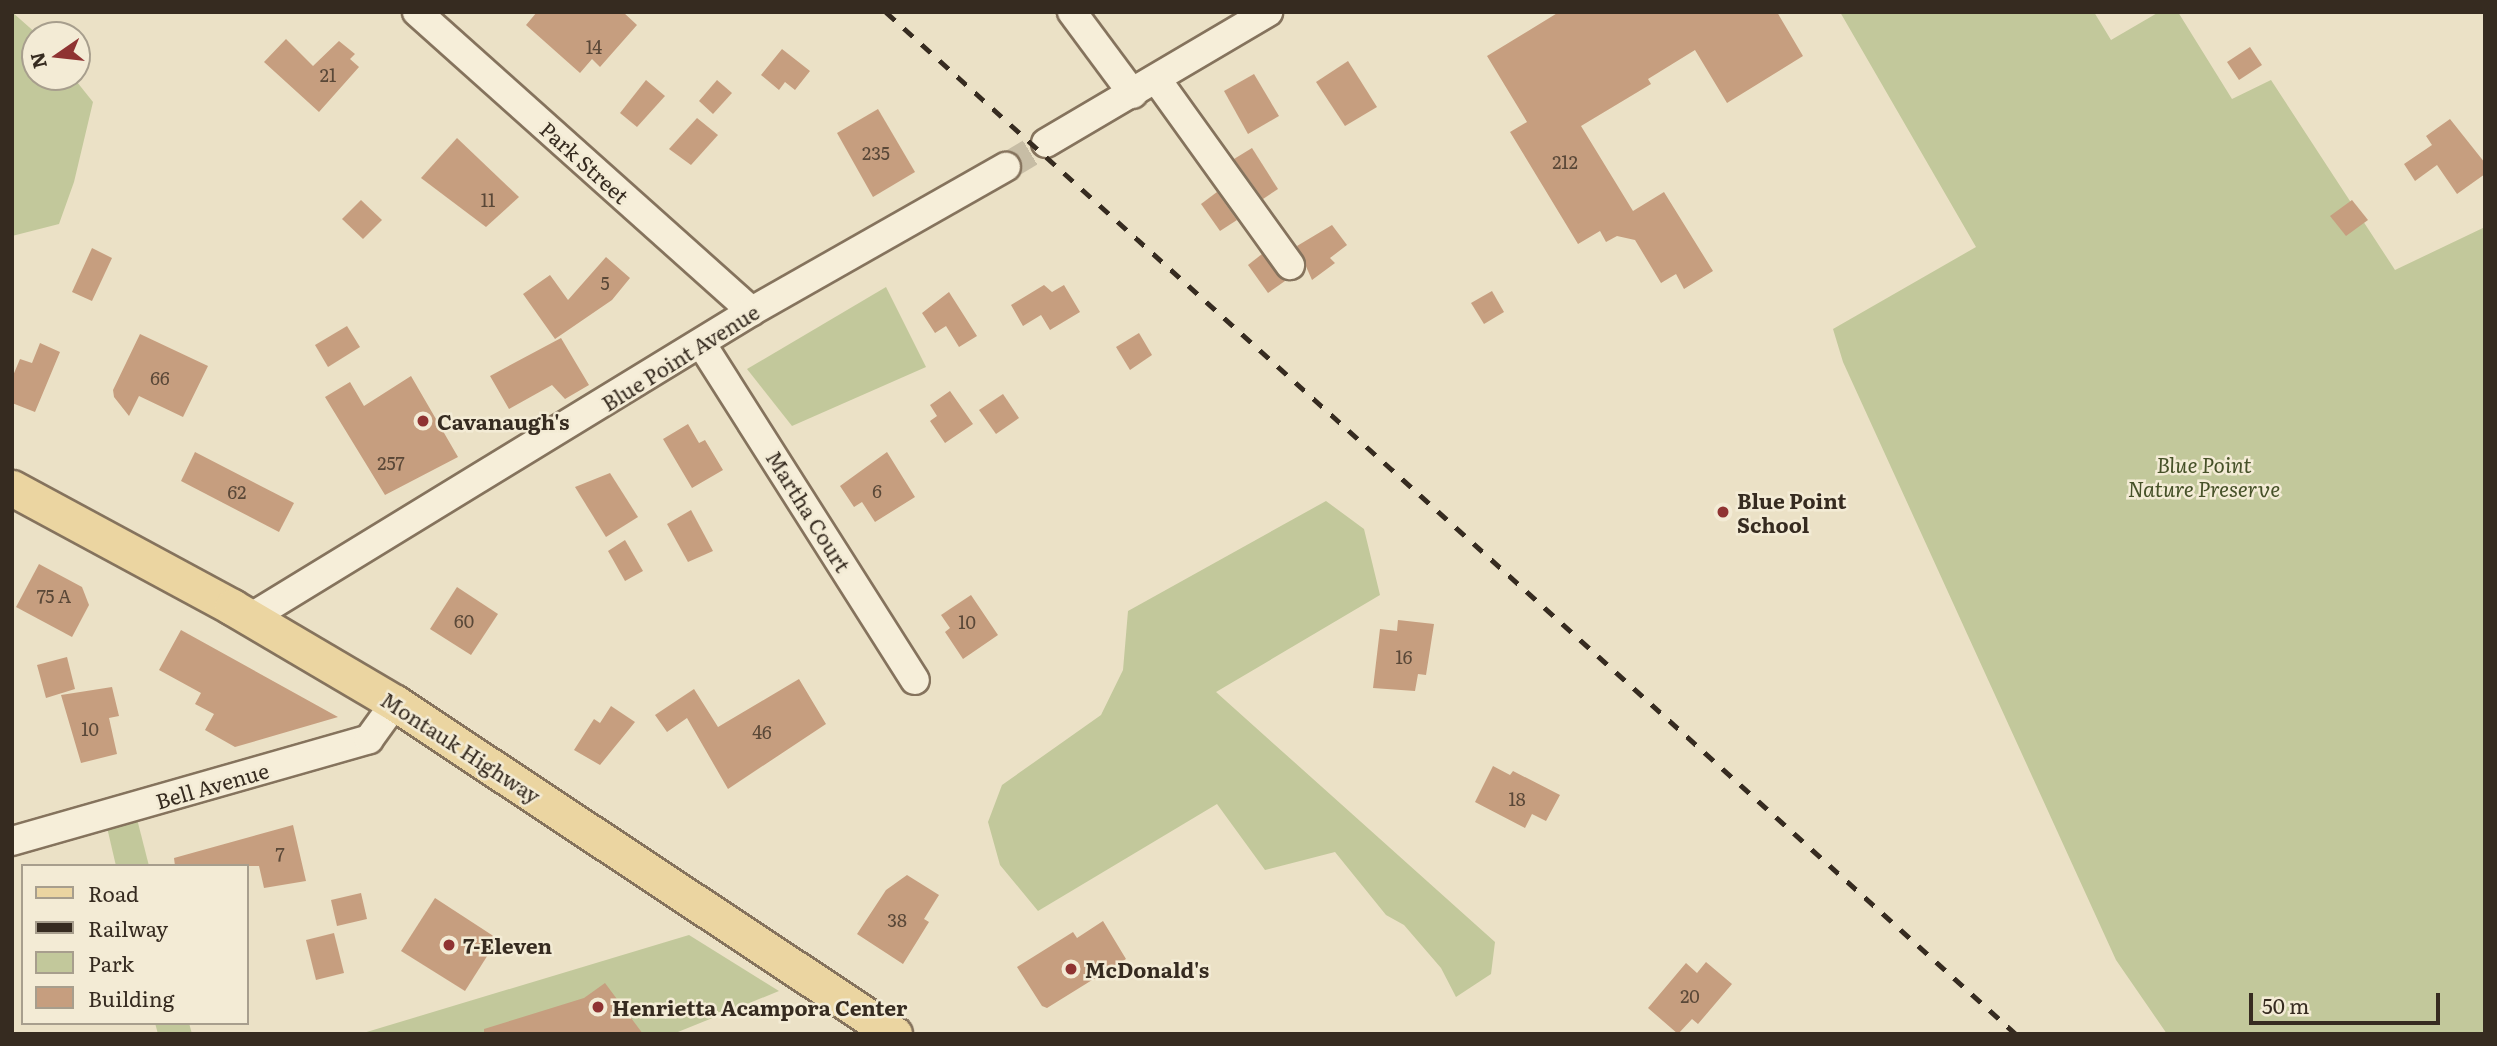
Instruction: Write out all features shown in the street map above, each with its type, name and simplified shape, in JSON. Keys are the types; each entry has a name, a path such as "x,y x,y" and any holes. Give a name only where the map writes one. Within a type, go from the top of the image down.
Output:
{"main road":[{"name":"Montauk Highway","path":"12,488 250,618 395,703 894,1034"}],"street":[{"name":"Park Street","path":"417,12 752,311"},
{"path":"1072,12 1145,87 1290,265"},
{"path":"1046,144 1268,12"},
{"name":"Blue Point Avenue","path":"250,618 752,311 1006,167"},
{"name":"Martha Court","path":"701,343 915,680"},
{"name":"Bell Avenue","path":"12,841 369,739 395,703"}],"green space":[{"path":"12,12 22,21 21,91 84,91 93,102 74,182 59,224 12,236"},
{"name":"Blue Point Nature Preserve","path":"1840,12 2094,12 2111,40 2159,12 2178,12 2232,99 2271,80 2395,270 2485,227 2485,1034 2167,1034 2116,960 1843,362 1833,329 1976,247"},
{"path":"886,287 926,367 792,426 747,369"},
{"path":"1326,501 1364,529 1380,595 1216,692 1495,942 1491,974 1456,997 1441,968 1404,925 1386,915 1335,852 1265,870 1217,804 1038,911 1000,865 988,822 1002,785 1101,715 1123,670 1128,611"},
{"path":"136,815 148,864 116,864 106,823"},
{"path":"689,935 779,991 673,1034 360,1034"},
{"path":"156,1025 190,1025 192,1034 158,1034"}],"building":[{"path":"537,12 623,12 637,25 600,67 592,59 580,73 526,25"},
{"path":"1559,12 1777,12 1803,56 1727,103 1695,50 1648,79 1651,84 1581,126 1633,211 1664,192 1713,271 1684,289 1676,274 1661,283 1635,240 1617,236 1606,242 1600,231 1578,244 1510,132 1527,122 1487,56"},
{"path":"286,39 313,66 339,41 355,54 350,59 359,67 319,112 264,62"},
{"path":"2250,47 2262,65 2239,80 2227,62"},
{"path":"782,49 810,71 795,90 785,82 779,90 761,75"},
{"path":"1348,61 1377,107 1345,126 1316,82"},
{"path":"1254,74 1279,116 1248,134 1224,91"},
{"path":"646,80 665,96 637,127 620,113"},
{"path":"717,80 732,93 713,114 699,101"},
{"path":"878,109 915,172 873,197 837,133"},
{"path":"697,118 718,135 691,165 669,149"},
{"path":"2450,119 2485,163 2485,174 2457,194 2437,165 2415,181 2404,164 2432,145 2426,136"},
{"path":"457,138 519,197 486,227 421,178"},
{"path":"1252,148 1278,189 1263,199 1234,159"},
{"path":"1217,192 1237,220 1220,231 1201,204"},
{"path":"361,200 382,220 363,239 342,219"},
{"path":"2352,200 2368,220 2346,236 2330,216"},
{"path":"1332,225 1347,245 1330,258 1335,263 1312,280 1297,246"},
{"path":"92,248 112,258 92,301 72,292"},
{"path":"1262,254 1285,281 1268,293 1248,265"},
{"path":"606,257 630,278 612,300 555,339 523,294 550,275 568,300"},
{"path":"1044,285 1052,292 1064,285 1080,312 1050,330 1041,315 1023,326 1011,305"},
{"path":"1492,291 1504,312 1484,324 1471,303"},
{"path":"949,292 977,336 959,347 946,326 935,333 922,313"},
{"path":"347,326 360,347 328,367 315,345"},
{"path":"1139,333 1152,355 1130,370 1116,347"},
{"path":"140,334 208,366 183,417 139,396 129,416 114,397 113,390"},
{"path":"561,338 589,385 565,399 552,385 509,409 490,376"},
{"path":"40,343 60,352 35,412 12,403 12,378 20,359 32,363"},
{"path":"411,376 458,457 385,495 325,397 350,382 364,406"},
{"path":"950,391 973,424 945,443 930,421 937,416 930,405"},
{"path":"1003,394 1019,418 996,434 979,410"},
{"path":"688,424 699,443 705,440 723,470 692,488 663,439"},
{"path":"195,452 294,503 279,532 181,481"},
{"path":"887,452 915,497 875,522 862,502 854,507 840,486"},
{"path":"610,473 638,517 606,537 575,487"},
{"path":"691,510 713,551 688,562 667,524"},
{"path":"625,540 643,571 625,581 608,551"},
{"path":"39,564 82,587 89,605 72,637 16,607"},
{"path":"457,587 498,614 471,655 430,629"},
{"path":"971,595 998,635 963,659 945,632 950,628 941,615"},
{"path":"1398,620 1434,624 1426,675 1418,674 1415,691 1373,688 1380,629 1397,631"},
{"path":"181,630 338,717 235,747 205,730 214,714 195,704 201,693 159,670"},
{"path":"67,657 75,689 46,698 37,665"},
{"path":"799,679 826,724 728,789 687,718 667,732 655,715 694,689 718,727"},
{"path":"112,687 119,716 109,718 117,754 81,763 61,695"},
{"path":"611,706 635,722 600,765 574,750 594,719 600,723"},
{"path":"1493,766 1510,775 1513,771 1560,795 1546,821 1532,814 1525,828 1475,802"},
{"path":"293,825 306,881 264,888 259,866 175,864 174,858"},
{"path":"907,875 939,895 924,919 929,922 903,964 857,934 886,890"},
{"path":"361,893 367,919 337,926 331,900"},
{"name":"7-Eleven","path":"435,898 498,939 465,991 401,951"},
{"path":"1103,921 1126,959 1047,1008 1042,1006 1017,967 1073,932 1077,938"},
{"path":"334,933 344,973 316,980 306,940"},
{"path":"1706,962 1732,984 1698,1024 1692,1019 1678,1034 1648,1008 1686,963 1697,973"},
{"name":"Henrietta Acampora Center","path":"605,983 643,1034 484,1034 484,1029 584,998"}],"tunnel":[{"path":"1006,167 1046,143"}],"railway":[{"path":"886,12 2016,1034"}],"place":[{"name":"Cavanaugh's","path":"423,421"},
{"name":"Blue Point School","path":"1723,512"},
{"name":"7-Eleven","path":"449,945"},
{"name":"McDonald's","path":"1071,969"},
{"name":"Henrietta Acampora Center","path":"598,1007"}]}
